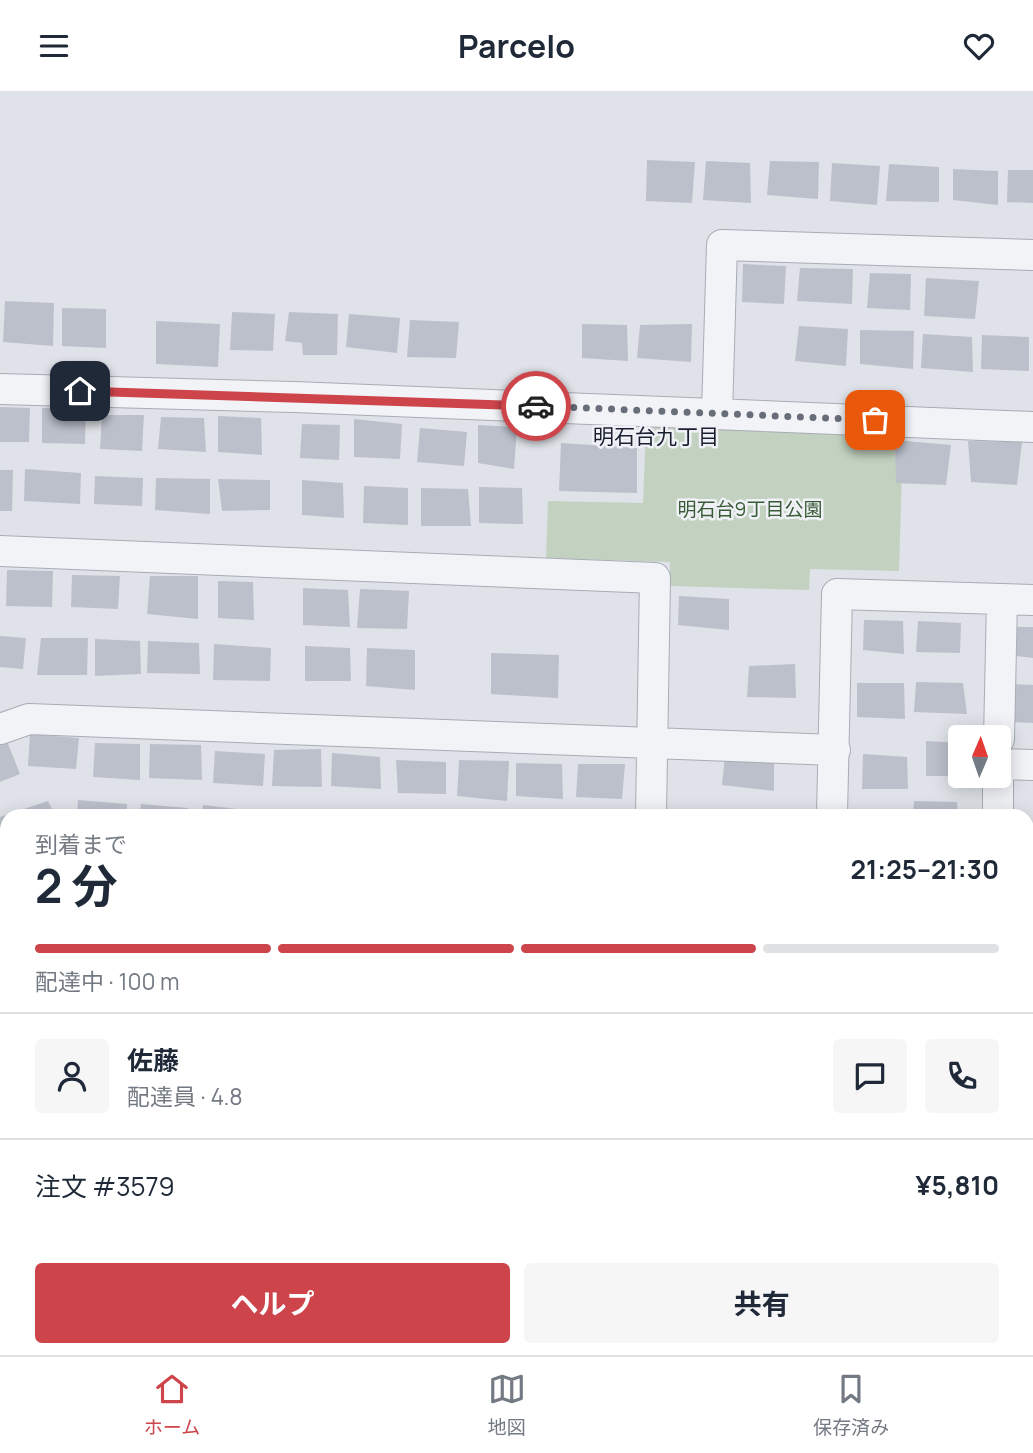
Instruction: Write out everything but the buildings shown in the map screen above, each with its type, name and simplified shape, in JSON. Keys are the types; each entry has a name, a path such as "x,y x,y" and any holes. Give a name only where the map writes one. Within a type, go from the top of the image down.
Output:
{"street":[{"path":"717,413 722,245 1033,255"},
{"path":"0,389 717,413 1033,427"},
{"path":"0,551 655,578 651,809"},
{"path":"832,809 837,594 1033,600"},
{"path":"999,725 1002,599"},
{"path":"0,730 29,719 835,750"},
{"path":"1012,764 1033,765"},
{"path":"998,809 999,788"}],"green space":[{"name":"明石台9丁目公園","path":"646,426 903,433 899,571 810,569 809,590 670,586 670,562 546,558 548,501 643,503"}],"way so far":[{"path":"536,406 875,420"}],"district":[{"name":"明石台九丁目","path":"656,436"}],"route":[{"path":"80,391 536,406"}]}
